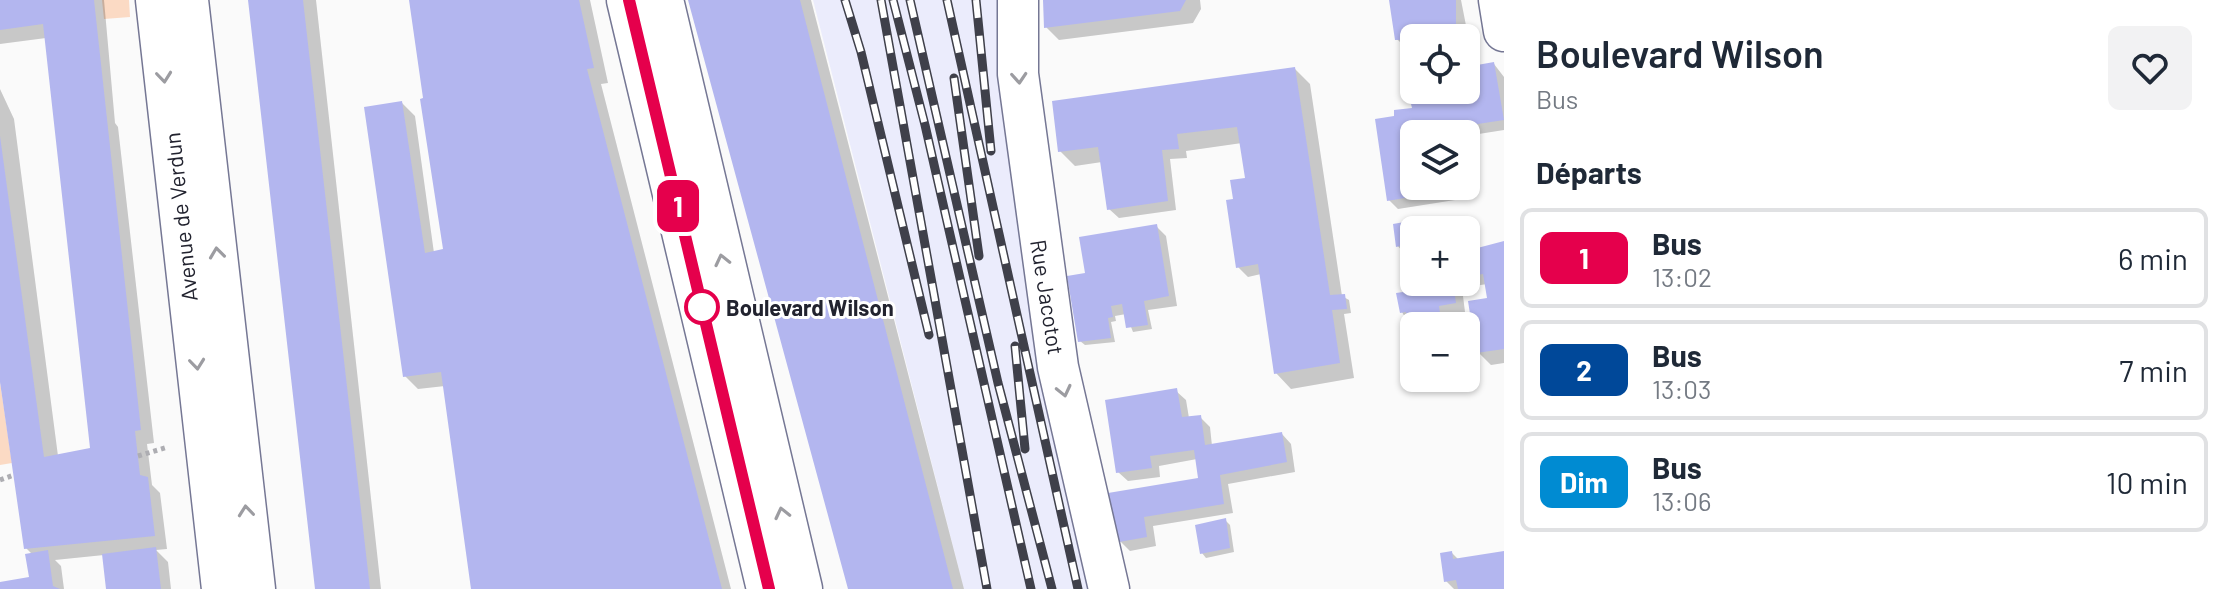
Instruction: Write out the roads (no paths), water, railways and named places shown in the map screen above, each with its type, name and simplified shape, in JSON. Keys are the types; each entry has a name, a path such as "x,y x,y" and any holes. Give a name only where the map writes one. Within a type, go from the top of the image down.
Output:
{"main road":[{"path":"629,0 769,589"},
{"path":"661,0 800,589"}],"street":[{"name":"Avenue de Verdun","path":"156,0 221,431 255,589"},
{"name":"Avenue de Verdun","path":"188,0 221,431 222,589"},
{"name":"Rue Jacotot","path":"1018,0 1018,74 1058,367 1109,589"},
{"path":"1499,0 1504,31"}],"railway":[{"path":"845,0 861,52 929,335"},
{"path":"881,0 987,589"},
{"path":"893,0 925,125 1031,589"},
{"path":"910,0 998,383 1052,589"},
{"path":"947,0 1078,589"},
{"path":"976,0 991,151"},
{"path":"954,78 979,256"},
{"path":"1015,346 1025,449"}],"place":[{"name":"Boulevard Wilson","path":"702,307"}]}
